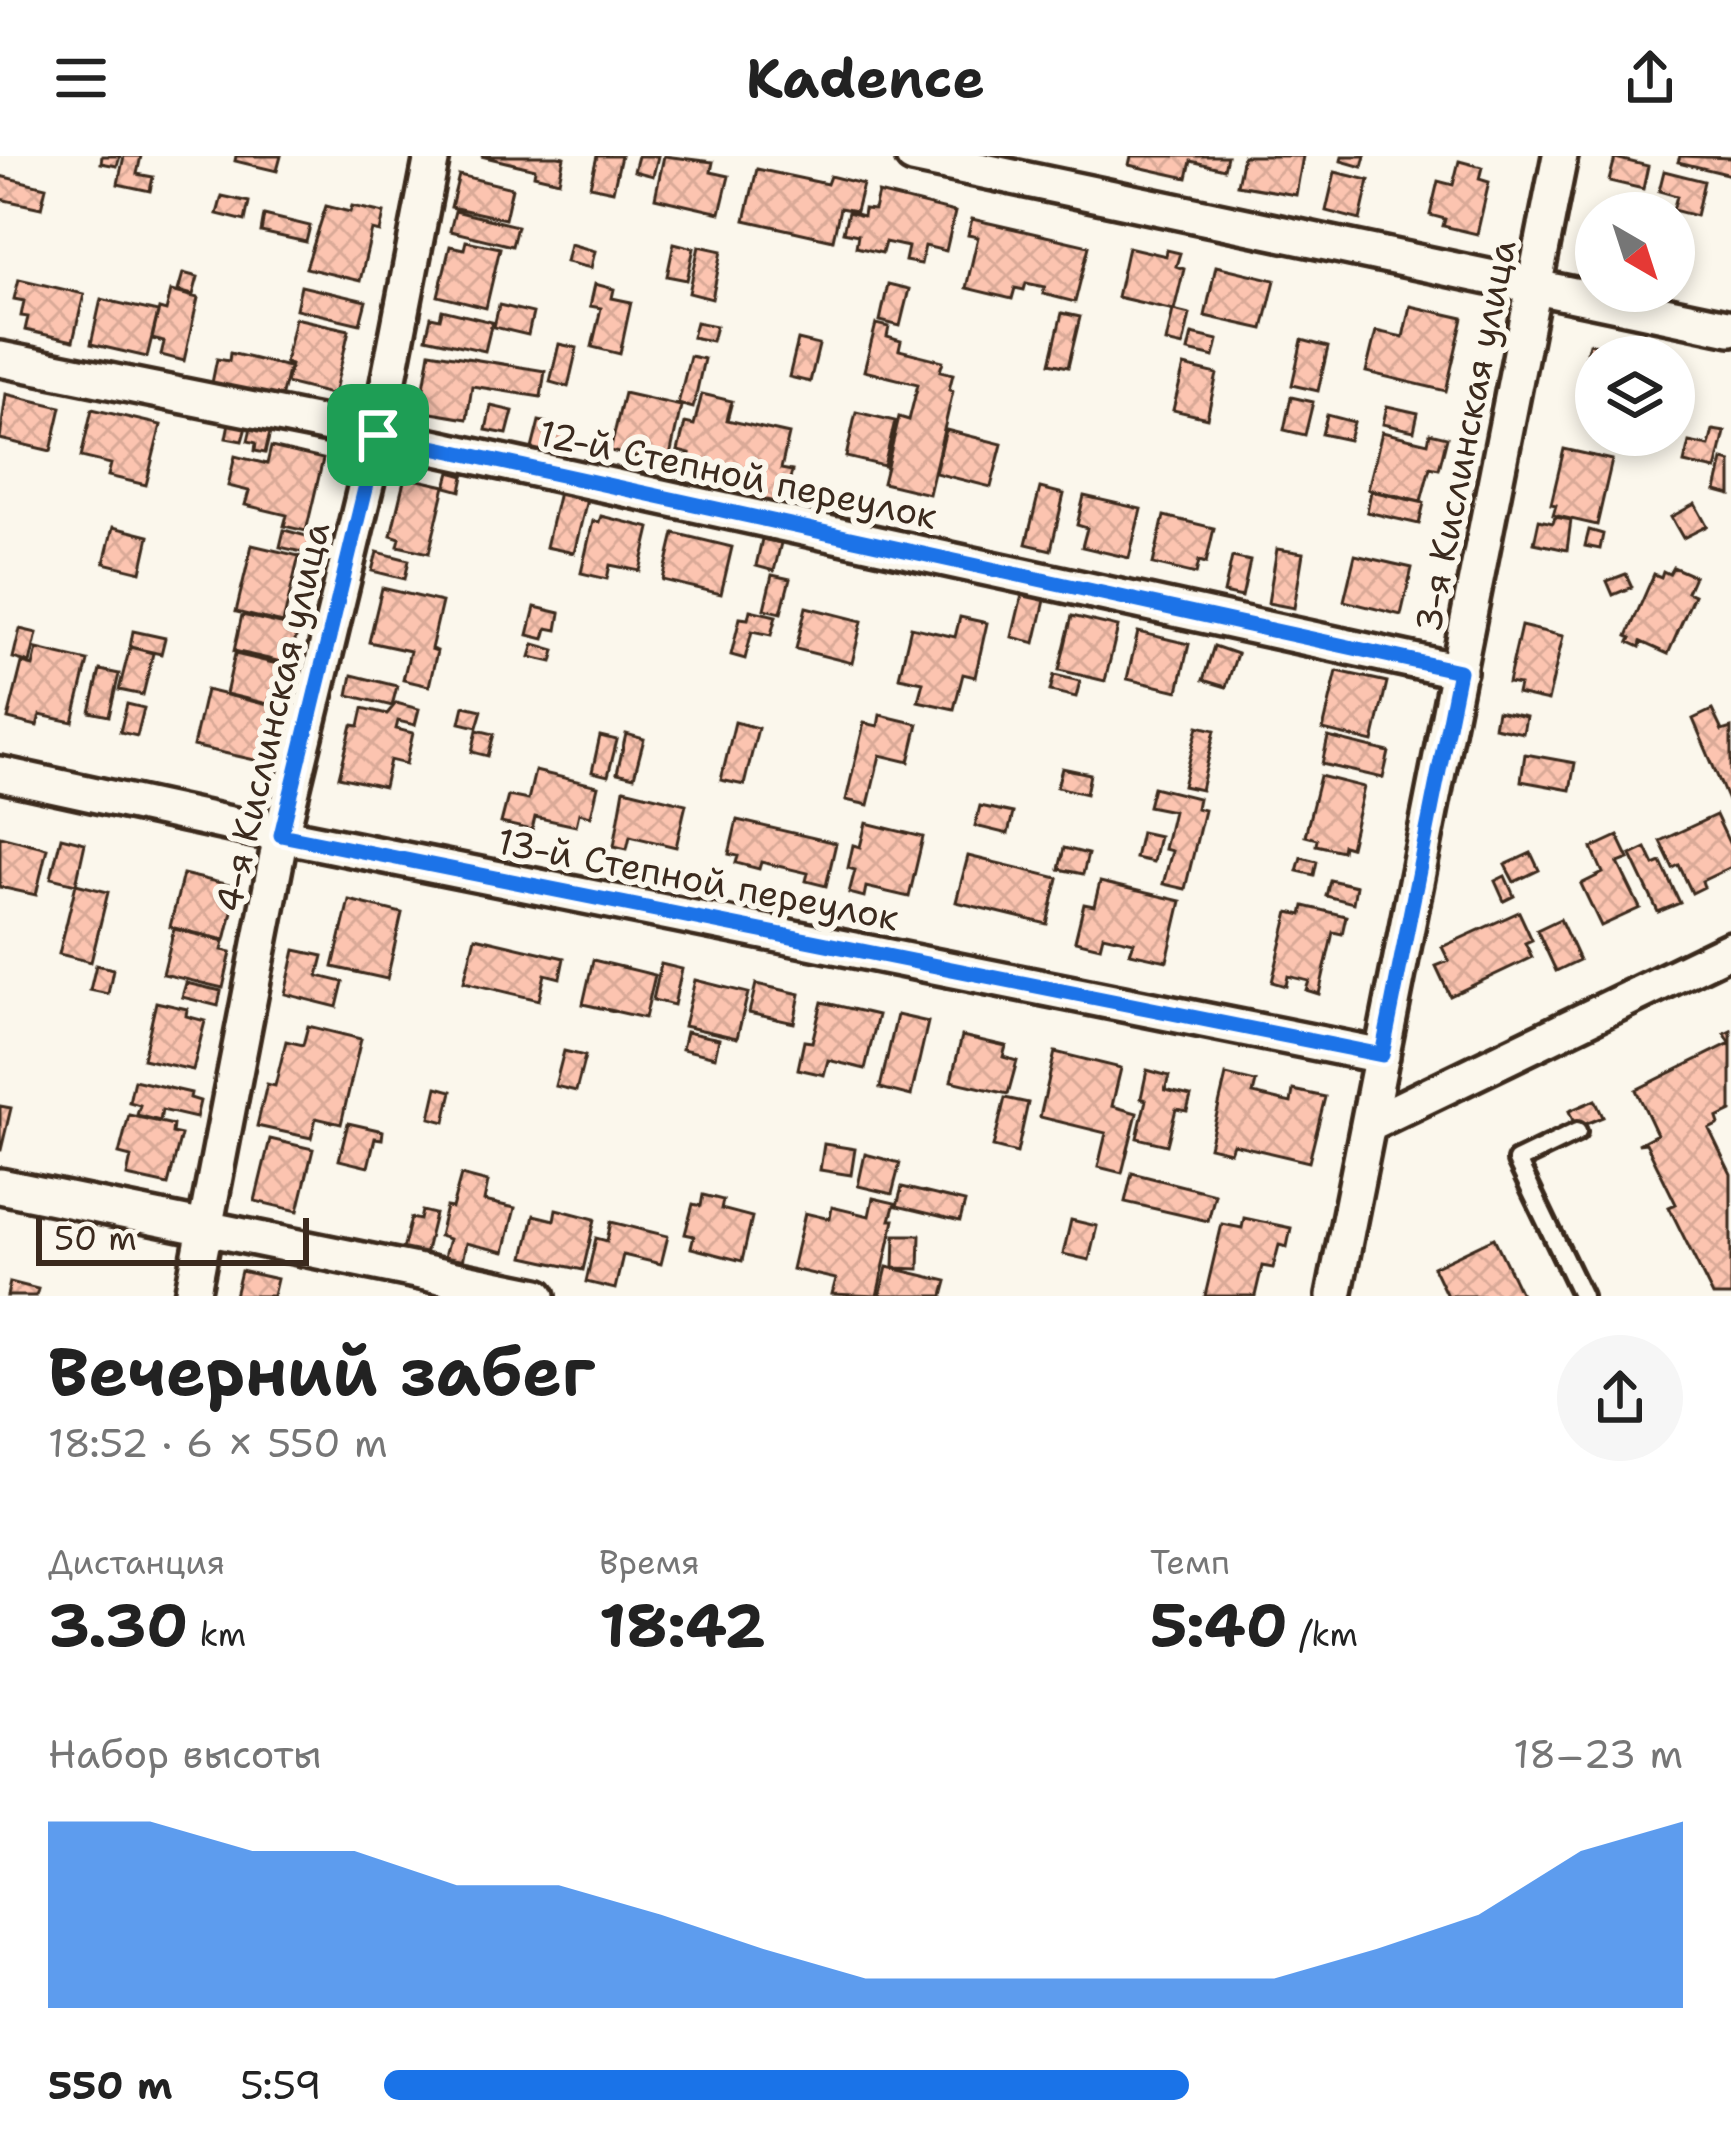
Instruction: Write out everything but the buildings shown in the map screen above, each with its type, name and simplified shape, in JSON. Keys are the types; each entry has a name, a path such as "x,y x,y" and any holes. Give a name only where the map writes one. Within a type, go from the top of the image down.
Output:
{"street":[{"name":"4-я Кислинская улица","path":"192,1296 281,835 378,435 432,156"},
{"path":"913,156 1731,328"},
{"name":"3-я Кислинская улица","path":"1334,1296 1561,156"},
{"name":"12-й Степной переулок","path":"0,359 378,435 1459,671"},
{"name":"13-й Степной переулок","path":"0,774 281,835 1382,1055"},
{"path":"1369,1124 1731,949"},
{"path":"0,1186 538,1296"}],"lane":[{"path":"1576,1132 1517,1161 1582,1296"}],"route":[{"path":"378,435 1459,671 1382,1055 281,835 378,435"}]}
